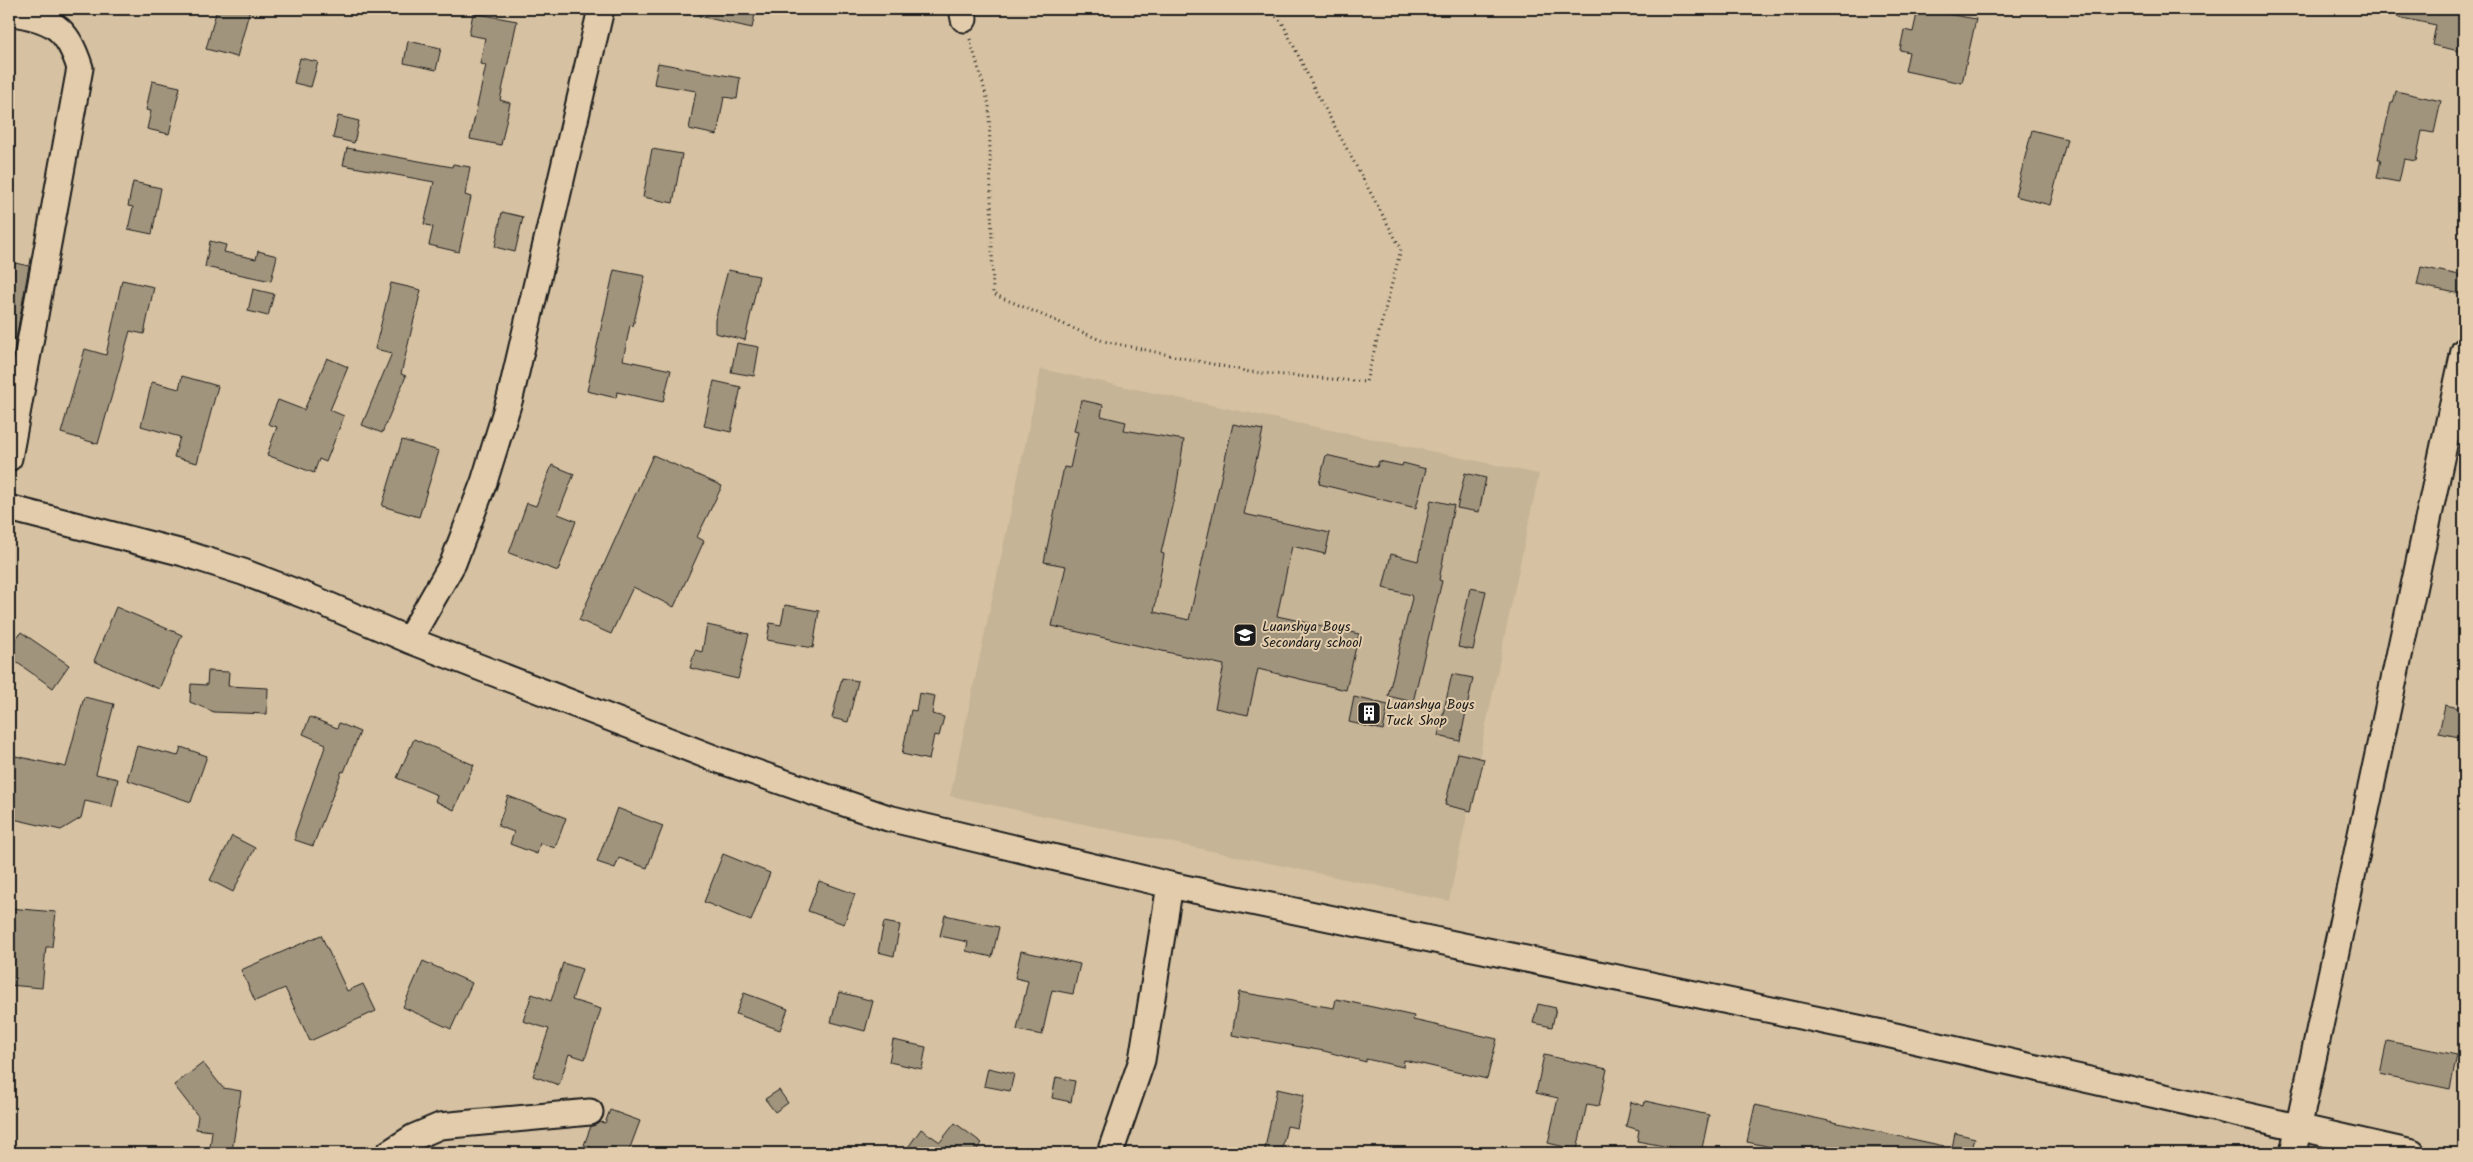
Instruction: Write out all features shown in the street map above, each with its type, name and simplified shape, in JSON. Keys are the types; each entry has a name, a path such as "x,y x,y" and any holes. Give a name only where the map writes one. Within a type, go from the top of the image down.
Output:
{"street":[{"path":"409,640 453,563 484,482 502,426 601,9"},
{"path":"9,12 44,19 59,28 75,52 80,68 9,458"},
{"path":"2293,1153 2464,350"},
{"path":"9,508 183,553 243,572 314,598 409,640 716,759 888,818 1170,885 1882,1033 2412,1153"},
{"path":"1110,1153 1142,1060 1170,885"},
{"path":"389,1153 414,1137 440,1126 590,1112"}],"path":[{"path":"963,14 990,105 993,294 1102,341 1250,372 1366,382 1401,249 1315,90 1282,22 1268,9"}],"shaded area":[{"name":"Luanshya Boys Secondary school","path":"1041,369 1539,474 1449,901 950,796"}],"building":[{"path":"217,9 250,9 237,57 206,49"},
{"path":"700,9 756,9 752,28 699,16"},
{"path":"1918,9 1976,19 1962,83 1905,71 1909,52 1900,50 1904,30 1913,32"},
{"path":"2398,9 2464,9 2464,52 2432,45 2436,25 2397,17"},
{"path":"473,13 517,21 500,100 510,103 501,145 470,139 486,65 480,64 485,38 469,35"},
{"path":"408,41 441,48 436,70 404,63"},
{"path":"300,58 318,62 311,87 294,83"},
{"path":"658,63 740,78 737,99 724,97 717,135 689,129 696,91 654,84"},
{"path":"152,81 180,87 169,134 147,129 151,111 146,110"},
{"path":"2396,91 2441,101 2434,133 2422,131 2416,161 2404,159 2399,182 2377,178 2381,159 2378,159 2391,103 2393,103"},
{"path":"338,116 359,121 354,143 333,138"},
{"path":"2032,130 2067,139 2050,205 2015,196"},
{"path":"347,148 452,167 453,164 470,167 465,195 471,197 459,252 429,245 433,227 424,224 434,182 343,165"},
{"path":"652,149 682,154 673,203 643,197"},
{"path":"133,182 161,188 152,234 128,229 133,207 128,206"},
{"path":"502,212 523,217 515,252 495,247"},
{"path":"210,241 226,245 224,252 256,259 258,251 277,256 271,281 205,267"},
{"path":"15,263 29,266 16,339 9,338 9,293"},
{"path":"2421,267 2464,276 2461,294 2417,285"},
{"path":"614,270 645,276 633,326 630,325 623,360 671,370 663,402 617,392 616,398 587,391"},
{"path":"728,270 759,276 745,340 715,333 715,320"},
{"path":"122,280 154,287 144,334 130,331 98,444 61,433 85,349 106,355"},
{"path":"391,283 421,290 401,374 406,376 382,433 362,425 392,353 375,349"},
{"path":"253,289 274,294 268,316 248,311"},
{"path":"737,343 759,347 754,376 731,372"},
{"path":"327,358 348,367 330,410 344,416 326,462 319,459 314,473 267,455 277,427 268,424 278,400 304,410"},
{"path":"182,376 218,386 197,463 174,457 180,437 141,426 152,382 179,389"},
{"path":"714,381 741,387 731,432 704,426"},
{"path":"1081,400 1103,405 1101,416 1126,422 1124,430 1184,440 1176,489 1161,553 1164,554 1154,612 1189,620 1233,424 1263,430 1244,514 1330,533 1325,554 1292,546 1277,616 1359,634 1346,690 1258,669 1248,715 1215,708 1224,665 1052,626 1066,566 1044,562 1064,467 1070,468 1078,432 1074,431"},
{"path":"402,440 439,451 419,517 382,506"},
{"path":"653,455 722,486 697,537 704,541 674,607 633,587 611,634 579,620"},
{"path":"1326,455 1377,467 1379,461 1402,466 1403,463 1426,469 1416,508 1319,484"},
{"path":"552,465 574,474 558,514 576,521 558,571 509,553 527,503 536,506"},
{"path":"1465,473 1486,478 1479,512 1457,508"},
{"path":"1431,500 1454,505 1439,580 1442,581 1413,702 1388,696 1412,598 1411,595 1383,588 1391,554 1418,561"},
{"path":"1470,588 1486,591 1473,650 1458,647"},
{"path":"785,605 819,611 813,648 767,640 770,623 781,625"},
{"path":"116,607 182,635 159,689 94,661"},
{"path":"707,625 749,634 738,679 690,668 695,650 702,652"},
{"path":"21,632 69,665 53,688 9,657 9,649"},
{"path":"208,671 229,672 228,686 268,688 267,714 214,712 190,702 191,684 207,685"},
{"path":"1452,674 1473,678 1460,741 1438,736"},
{"path":"842,678 858,681 848,722 832,718"},
{"path":"919,693 935,696 932,714 944,717 939,736 934,735 929,760 902,754 911,710 916,711"},
{"path":"84,697 114,704 96,774 118,779 112,807 85,801 81,818 61,830 9,818 13,790 9,789 11,755 66,767"},
{"name":"Luanshya Boys Tuck Shop","path":"1354,697 1388,705 1383,730 1349,722"},
{"path":"2445,705 2464,709 2464,738 2439,733"},
{"path":"310,717 337,728 339,723 360,732 344,772 342,771 313,846 295,840 295,833 326,744 303,734"},
{"path":"414,739 474,765 454,810 435,801 437,795 397,778"},
{"path":"137,746 178,756 181,747 207,756 191,802 127,780"},
{"path":"1458,753 1484,759 1471,811 1445,805"},
{"path":"508,796 566,818 555,848 540,843 537,854 510,844 514,832 498,826"},
{"path":"617,808 663,826 647,868 619,858 615,868 597,862"},
{"path":"232,836 255,848 233,892 210,880"},
{"path":"723,854 770,873 751,921 704,902"},
{"path":"819,881 855,894 844,924 808,911"},
{"path":"9,908 56,912 52,947 46,947 42,988 9,985"},
{"path":"945,915 999,927 992,957 966,951 968,942 940,936"},
{"path":"884,922 900,925 894,956 878,952"},
{"path":"321,935 347,991 363,984 376,1011 310,1041 285,988 255,1001 241,970"},
{"path":"1021,951 1080,964 1073,994 1052,990 1042,1035 1017,1030 1028,981 1015,978"},
{"path":"423,961 472,983 451,1029 403,1007"},
{"path":"563,963 582,969 572,1000 601,1009 585,1059 569,1054 559,1085 533,1076 549,1029 523,1021 532,994 551,1001"},
{"path":"839,992 873,1001 865,1031 831,1022"},
{"path":"1239,992 1334,1008 1336,999 1414,1016 1413,1020 1497,1039 1487,1079 1404,1060 1403,1067 1366,1059 1366,1062 1324,1051 1232,1035"},
{"path":"744,993 788,1009 780,1030 736,1014"},
{"path":"1538,1004 1556,1008 1552,1027 1533,1023"},
{"path":"893,1040 926,1047 922,1069 889,1062"},
{"path":"2387,1041 2457,1055 2450,1089 2380,1074"},
{"path":"1544,1055 1607,1069 1599,1106 1587,1104 1577,1150 1548,1143 1558,1098 1536,1093"},
{"path":"203,1063 223,1088 241,1091 232,1151 210,1148 212,1131 196,1129 198,1116 174,1085"},
{"path":"988,1068 1014,1074 1010,1091 984,1086"},
{"path":"1056,1077 1075,1081 1071,1102 1052,1098"},
{"path":"1277,1089 1304,1095 1297,1128 1287,1126 1281,1153 1264,1153"},
{"path":"779,1090 788,1103 775,1112 765,1099"},
{"path":"1645,1101 1709,1115 1701,1153 1637,1141 1639,1130 1626,1126 1631,1102 1644,1106"},
{"path":"1755,1105 1944,1146 1943,1153 1800,1153 1747,1142"},
{"path":"610,1110 640,1121 628,1153 594,1153 595,1149 584,1145 591,1126 600,1122 605,1123"},
{"path":"955,1123 982,1143 974,1153 904,1153 921,1129 940,1142"},
{"path":"1955,1133 1975,1138 1971,1153 1951,1153"}],"place":[{"name":"Luanshya Boys Secondary school","path":"1245,635"},
{"name":"Luanshya Boys Tuck Shop","path":"1369,713"}]}
